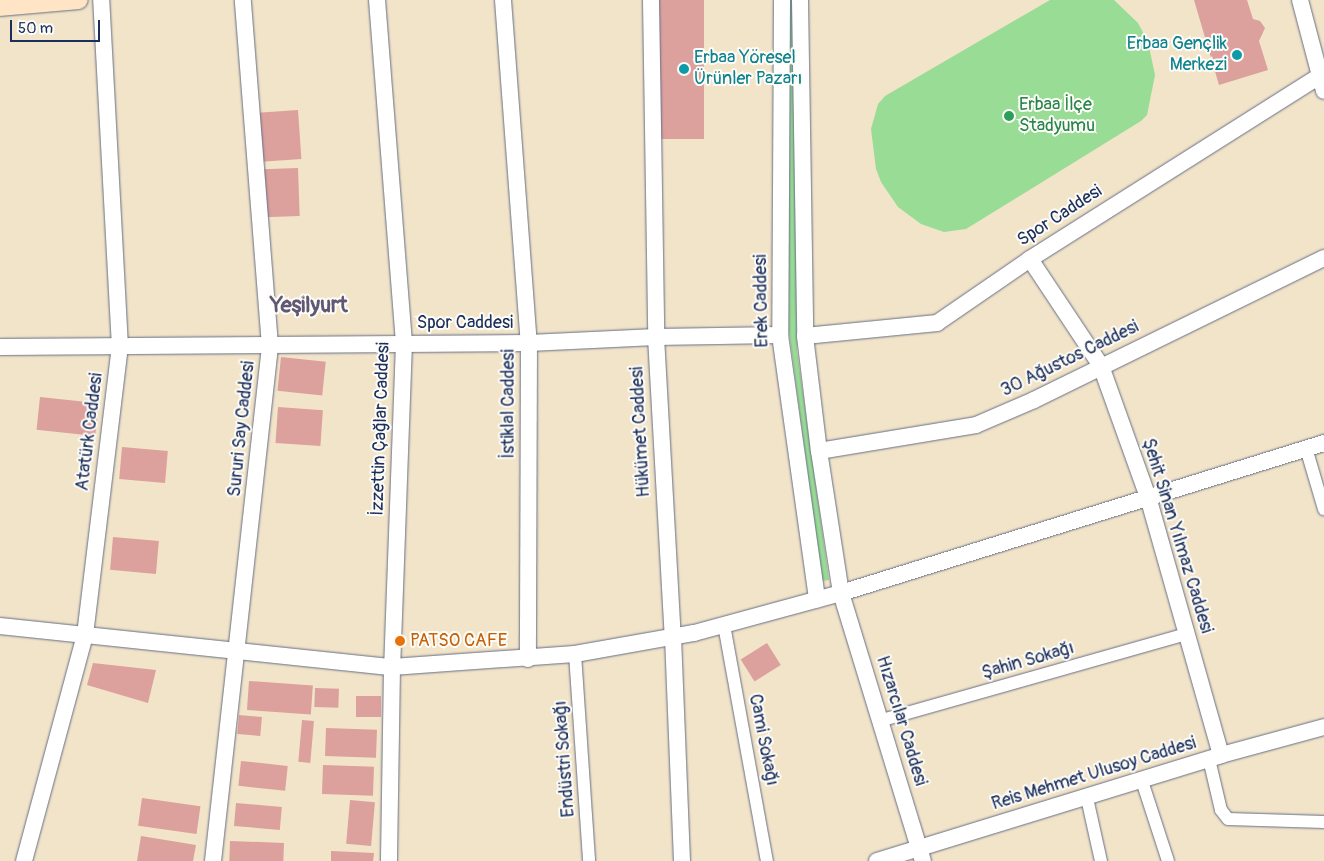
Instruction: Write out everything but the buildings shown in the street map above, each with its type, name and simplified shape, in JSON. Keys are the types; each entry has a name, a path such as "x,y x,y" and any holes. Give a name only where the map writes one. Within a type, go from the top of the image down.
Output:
{"main road":[{"path":"0,7 79,0"}],"street":[{"name":"Atatürk Caddesi","path":"24,861 85,635 120,347 101,0"},
{"name":"Sururi Say Caddesi","path":"213,861 270,346 243,0"},
{"name":"İzzettin Çağlar Caddesi","path":"377,0 404,343 392,667 389,861"},
{"name":"İstiklal Caddesi","path":"503,0 528,343 528,659"},
{"name":"Hükümet Caddesi","path":"651,0 656,336 674,637 682,861"},
{"name":"Erek Caddesi","path":"782,0 780,335 817,599"},
{"path":"800,0 805,336 819,451 841,593"},
{"path":"1300,0 1322,84"},
{"name":"Spor Caddesi","path":"805,336 937,323 1030,259 1322,84"},
{"name":"30 Ağustos Caddesi","path":"819,451 976,425 1324,258"},
{"name":"Şehit Sinan Yılmaz Caddesi","path":"1030,259 1100,366 1148,497 1186,634 1215,757"},
{"name":"Spor Caddesi","path":"0,346 120,347 528,343 656,336 780,335"},
{"path":"0,626 237,653 392,667 528,659 575,654 674,637 841,593 1324,443"},
{"path":"1306,448 1324,509"},
{"name":"Hızarcılar Caddesi","path":"841,593 921,855"},
{"name":"Cami Sokağı","path":"724,625 768,861"},
{"name":"Şahin Sokağı","path":"879,721 1186,634"},
{"name":"Endüstri Sokağı","path":"575,654 589,861"},
{"name":"Reis Mehmet Ulusoy Caddesi","path":"877,861 921,855 1087,798 1215,757 1324,727"},
{"path":"1215,757 1221,810 1228,820 1324,822"},
{"path":"1142,781 1168,861"},
{"path":"1087,798 1101,861"}],"green space":[{"path":"789,0 793,0 795,65 797,351 829,580 822,581 789,331"},
{"name":"Erbaa İlçe Stadyumu","path":"1050,0 1114,0 1138,23 1148,42 1155,75 1147,115 1141,121 966,229 944,232 921,224 898,207 881,182 876,169 871,129 878,104 885,96"}],"place":[{"name":"Erbaa Gençlik Merkezi","path":"1237,55"},
{"name":"Erbaa Yöresel Ürünler Pazarı","path":"684,69"},
{"name":"Erbaa İlçe Stadyumu","path":"1009,116"},
{"name":"PATSO CAFE","path":"400,641"}],"district":[{"name":"Yeşilyurt","path":"309,306"}]}
